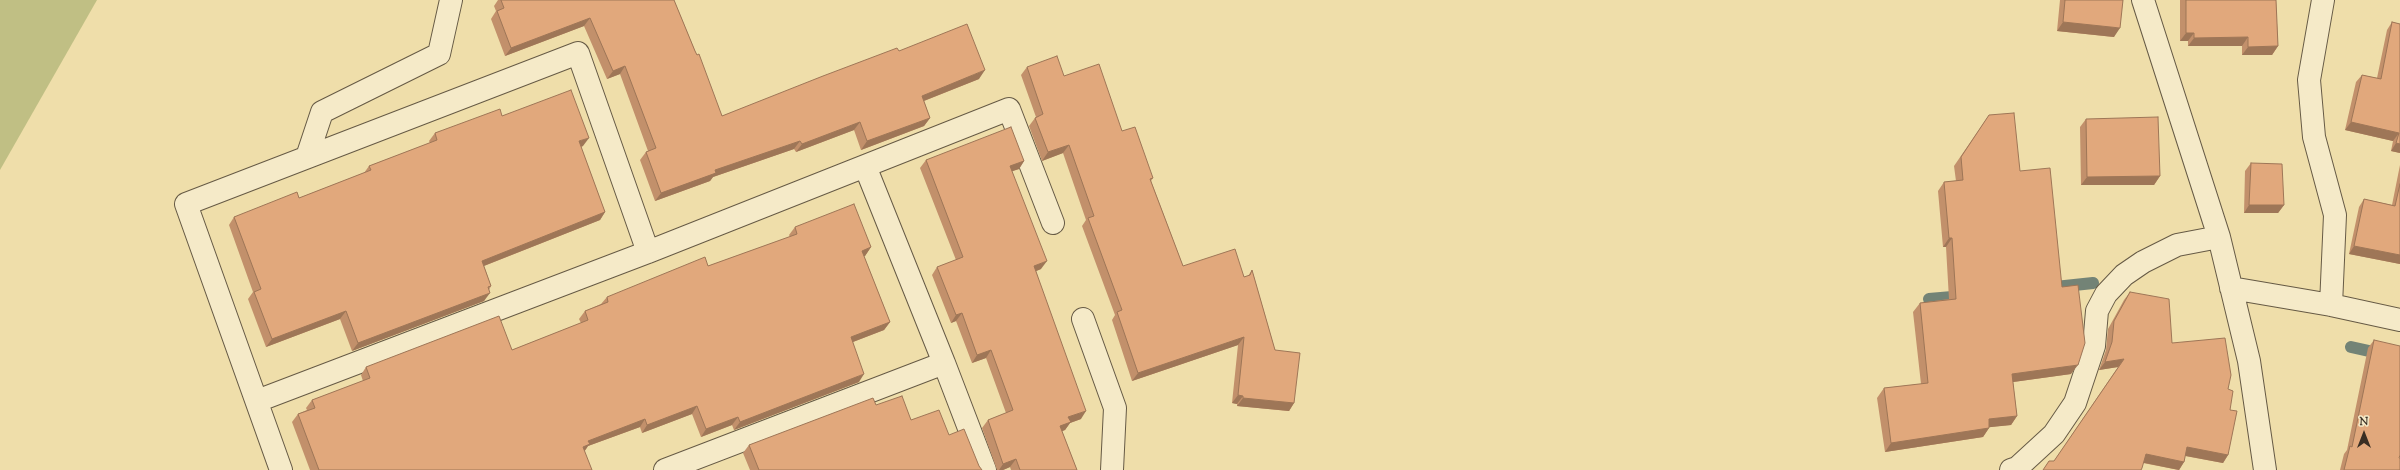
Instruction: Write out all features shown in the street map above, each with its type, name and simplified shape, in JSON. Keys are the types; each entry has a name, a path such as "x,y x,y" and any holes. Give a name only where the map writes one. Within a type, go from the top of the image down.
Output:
{"street":[{"path":"307,157 322,112 439,54 451,0"},
{"path":"2143,0 2219,238 2249,361 2265,470"},
{"path":"2323,0 2309,80 2314,137 2335,215 2331,305"},
{"path":"280,470 257,401 186,204 578,54 648,252"},
{"path":"257,401 648,252 1009,109 1053,223"},
{"path":"865,166 985,470"},
{"path":"2011,470 2017,468 2054,434 2075,403 2094,346 2097,311 2106,294 2124,275 2142,262 2177,245 2219,238"},
{"path":"2231,288 2331,305 2400,320"},
{"path":"1083,320 1115,408 1112,470"},
{"path":"665,470 944,363"}],"shaded area":[{"path":"0,0 97,0 0,170"}],"building":[{"path":"501,0 674,0 695,51 697,55 699,54 722,116 897,48 899,51 967,24 985,70 922,96 930,118 867,141 860,122 802,144 800,141 715,170 716,173 661,193 646,152 656,148 625,66 613,71 590,18 511,48 497,11 504,8"},
{"path":"2065,0 2123,0 2120,28 2063,22"},
{"path":"2186,0 2276,0 2278,46 2248,47 2248,37 2194,38 2194,33 2186,33"},
{"path":"2392,22 2400,24 2400,144 2396,143 2399,133 2351,122 2362,75 2381,79"},
{"path":"1057,56 1064,76 1099,64 1122,131 1135,127 1153,178 1150,179 1183,266 1235,249 1244,277 1250,275 1252,270 1275,350 1300,353 1294,403 1243,398 1243,396 1238,395 1244,337 1138,373 1117,312 1122,310 1088,218 1094,216 1069,145 1048,152 1035,118 1043,114 1027,67"},
{"path":"571,90 589,138 579,141 605,212 482,261 491,286 488,287 490,293 358,343 346,311 272,339 254,292 261,289 234,217 297,192 299,198 371,170 369,166 437,140 435,133 500,109 502,116"},
{"path":"2014,113 2020,171 2050,168 2062,287 2078,285 2085,343 2078,365 2012,374 2017,416 1989,419 1989,428 1891,443 1884,388 1928,383 1920,303 1956,299 1952,238 1949,238 1944,182 1963,180 1961,157 1989,115"},
{"path":"2158,117 2160,176 2087,177 2086,119"},
{"path":"1011,127 1024,161 1010,166 1047,261 1034,266 1086,411 1068,417 1071,422 1060,426 1077,470 1020,470 1016,459 1003,464 988,420 1013,410 991,350 977,355 962,313 956,315 937,267 963,257 926,160"},
{"path":"2251,163 2282,164 2284,205 2249,205"},
{"path":"2400,184 2400,255 2354,246 2364,199 2395,206"},
{"path":"854,204 871,247 862,251 890,322 851,337 864,374 740,422 738,417 706,429 697,406 647,425 645,419 588,441 590,444 583,447 592,470 319,470 298,414 315,408 312,400 370,378 366,367 499,316 512,350 588,320 585,311 608,302 607,297 705,257 708,266 797,234 795,227"},
{"path":"2130,292 2169,299 2172,343 2225,338 2231,375 2228,389 2233,391 2230,410 2237,411 2228,455 2187,447 2184,462 2146,454 2141,470 2043,470 2049,461 2054,461 2124,359 2105,362 2112,342 2114,321"},
{"path":"2374,340 2400,346 2400,470 2344,470 2350,446 2352,447"},
{"path":"902,396 911,420 939,410 949,435 964,429 982,470 759,470 749,445 873,398 876,405"}],"waterway":[{"path":"2046,288 2093,283"},
{"path":"1929,299 1964,296"},
{"path":"2351,347 2400,358"}]}
